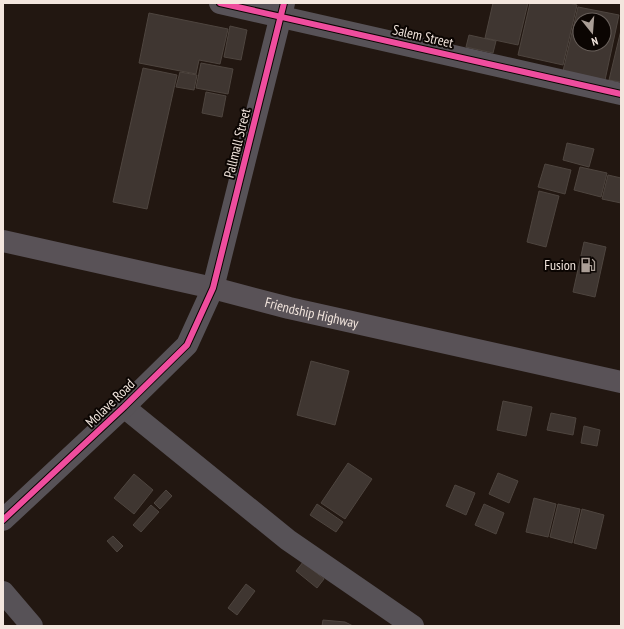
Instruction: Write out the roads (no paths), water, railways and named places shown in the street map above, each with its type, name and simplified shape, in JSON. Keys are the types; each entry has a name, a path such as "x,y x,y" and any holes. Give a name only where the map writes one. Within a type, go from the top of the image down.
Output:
{"main road":[{"name":"Friendship Highway","path":"3,241 213,288 289,308 621,382"}],"street":[{"name":"Salem Street","path":"220,3 283,9 621,94"},
{"name":"Pallmall Street","path":"213,288 283,9"},
{"name":"Molave Road","path":"3,520 124,407 187,345 213,288"},
{"path":"124,407 288,540 413,626"},
{"path":"3,592 32,626"}],"place":[{"name":"Fusion","path":"588,265"}]}
